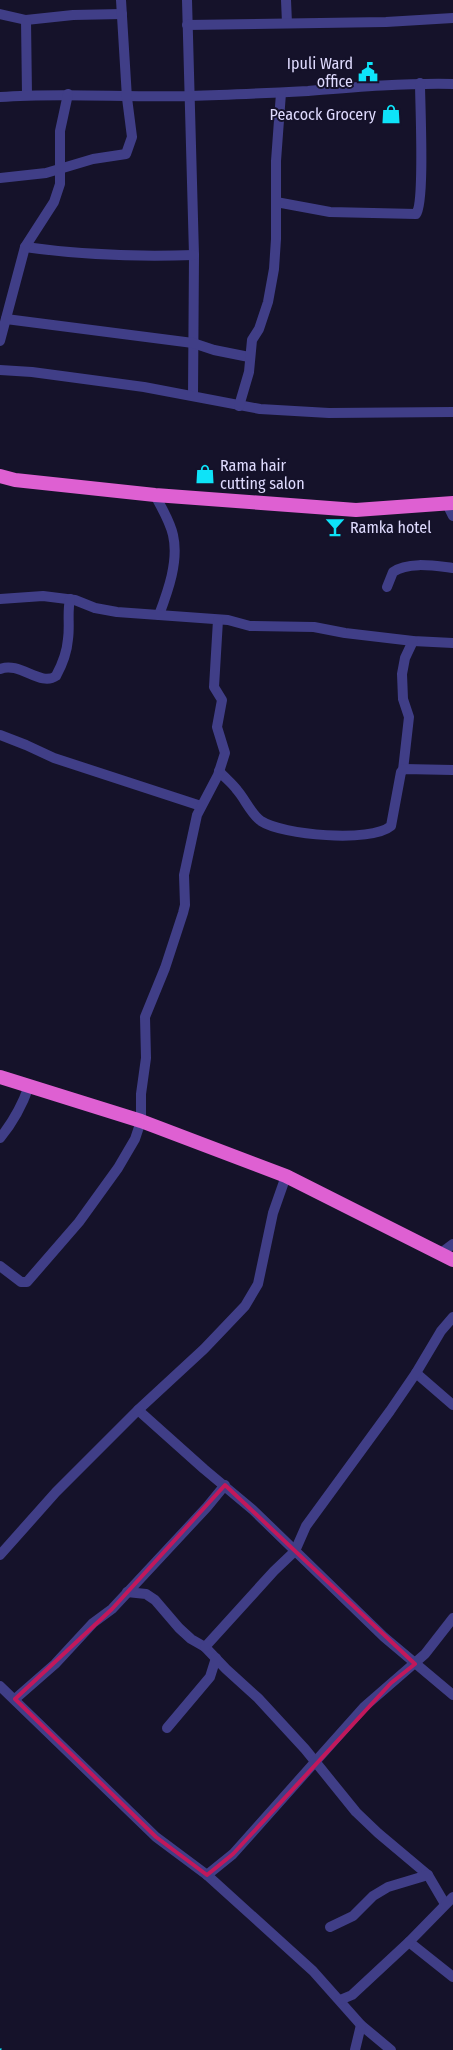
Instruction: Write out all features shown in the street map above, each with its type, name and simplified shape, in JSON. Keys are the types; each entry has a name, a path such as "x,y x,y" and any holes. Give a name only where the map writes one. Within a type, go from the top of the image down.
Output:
{"highway":[{"path":"0,476 15,480 155,495 356,510 451,508"},
{"path":"0,481 15,480"},
{"path":"0,1077 141,1121 286,1176 447,1257"}],"street":[{"path":"0,178 60,170 93,159 126,154 132,137 127,98 121,0"},
{"path":"187,0 188,96 194,255 193,395"},
{"path":"286,0 288,23"},
{"path":"0,14 26,20 73,15 122,14"},
{"path":"187,25 386,22 453,18"},
{"path":"26,20 27,95"},
{"path":"0,97 68,94 127,98 281,92 420,83 453,84"},
{"path":"276,202 330,212 410,215 417,213 421,160 420,83"},
{"path":"239,406 247,383 252,340 259,329 268,302 274,269 276,161 281,92"},
{"path":"0,341 24,247 54,202 60,184 60,131 68,94"},
{"path":"24,247 59,252 108,255 194,255"},
{"path":"6,319 193,343 214,350 250,357"},
{"path":"0,370 32,372 144,386 260,409 329,413 453,412"},
{"path":"155,495 172,532 174,541 174,561 168,589 159,615"},
{"path":"387,587 393,572 402,567 453,568"},
{"path":"0,598 43,596 70,600 104,610 218,620 250,626 314,627 345,633 413,641 453,643"},
{"path":"0,669 14,667 48,679 56,676 63,662 68,639 70,600"},
{"path":"0,1266 20,1282 28,1282 78,1222 114,1174 130,1148 141,1121 141,1094 146,1058 145,1020 157,984 165,968 185,906 184,875 201,806 219,771 224,753 217,727 222,700 214,687 218,620"},
{"path":"219,771 237,789 256,817 278,828 300,832 348,835 380,832 391,826 403,770 409,717 403,699 402,674 405,658 413,641"},
{"path":"0,735 54,758 201,806"},
{"path":"403,770 414,768 453,770"},
{"path":"0,1138 14,1120 29,1086"},
{"path":"0,1555 56,1492 138,1410 237,1316 258,1284 272,1213 286,1176"},
{"path":"447,1257 453,1244"},
{"path":"205,1647 295,1551 306,1526 416,1373 441,1331 453,1317"},
{"path":"416,1373 453,1405"},
{"path":"138,1410 224,1485 377,1630 453,1695"},
{"path":"15,1699 55,1664 93,1623 112,1609 207,1507 224,1485"},
{"path":"126,1592 146,1594 155,1600 179,1628 191,1639 205,1647 258,1698 317,1762 356,1812 428,1875 449,1901 409,1942 352,1995 340,2000"},
{"path":"207,1875 233,1854 364,1708 415,1664 437,1640 453,1618"},
{"path":"167,1728 210,1677 216,1658"},
{"path":"0,1686 156,1837 207,1875 313,1971 361,2025 391,2050"},
{"path":"330,1927 353,1916 373,1896 388,1887 428,1875"},
{"path":"409,1942 453,1977"},
{"path":"355,2050 361,2025"}],"highlighted area":[{"path":"225,1485 415,1664 391,1683 233,1854 207,1875 156,1837 15,1699 112,1609"}],"place":[{"name":"Ipuli Ward office","path":"368,72"},
{"name":"Peacock Grocery","path":"391,114"},
{"name":"Rama hair cutting salon","path":"205,474"},
{"name":"Ramka hotel","path":"335,527"}]}
